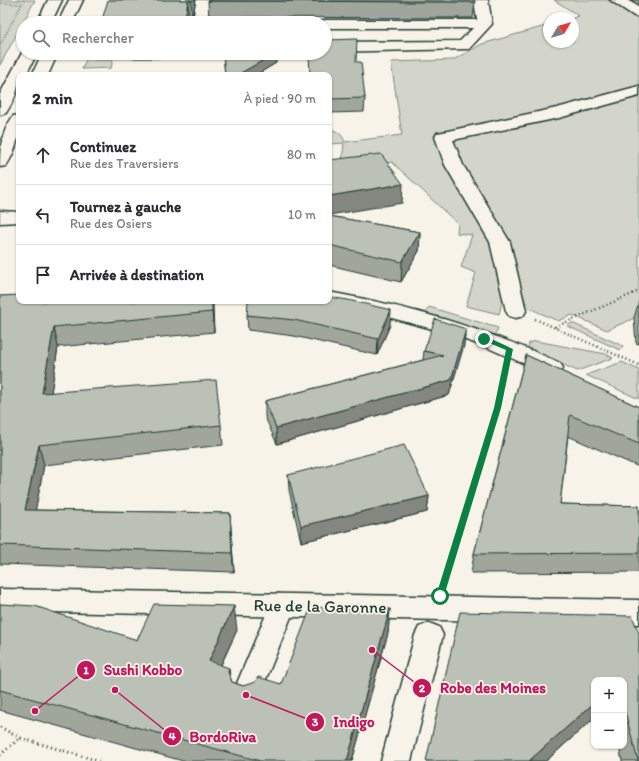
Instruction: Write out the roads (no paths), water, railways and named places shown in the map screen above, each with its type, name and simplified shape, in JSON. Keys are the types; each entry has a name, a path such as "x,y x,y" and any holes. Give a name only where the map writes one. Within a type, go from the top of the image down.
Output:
{"street":[{"path":"47,16 55,0"},
{"path":"68,16 76,0"},
{"path":"201,16 203,0"},
{"path":"481,0 485,24"},
{"path":"617,0 639,13"},
{"path":"332,24 485,24"},
{"path":"332,47 464,46 485,24"},
{"path":"19,72 25,60"},
{"path":"41,72 47,60"},
{"path":"0,110 16,77"},
{"path":"516,311 500,242 454,165 443,137 559,113 639,91"},
{"path":"0,162 16,127"},
{"path":"332,300 440,324 510,349 567,375"},
{"name":"Rue de la Garonne","path":"0,600 639,612"},
{"path":"246,695 278,617 279,605"},
{"path":"396,761 429,635"}],"place":[{"name":"Robe des Moines","path":"372,650"},
{"name":"BordoRiva","path":"115,690"},
{"name":"Indigo","path":"246,695"},
{"name":"Sushi Kobbo","path":"35,711"}]}
